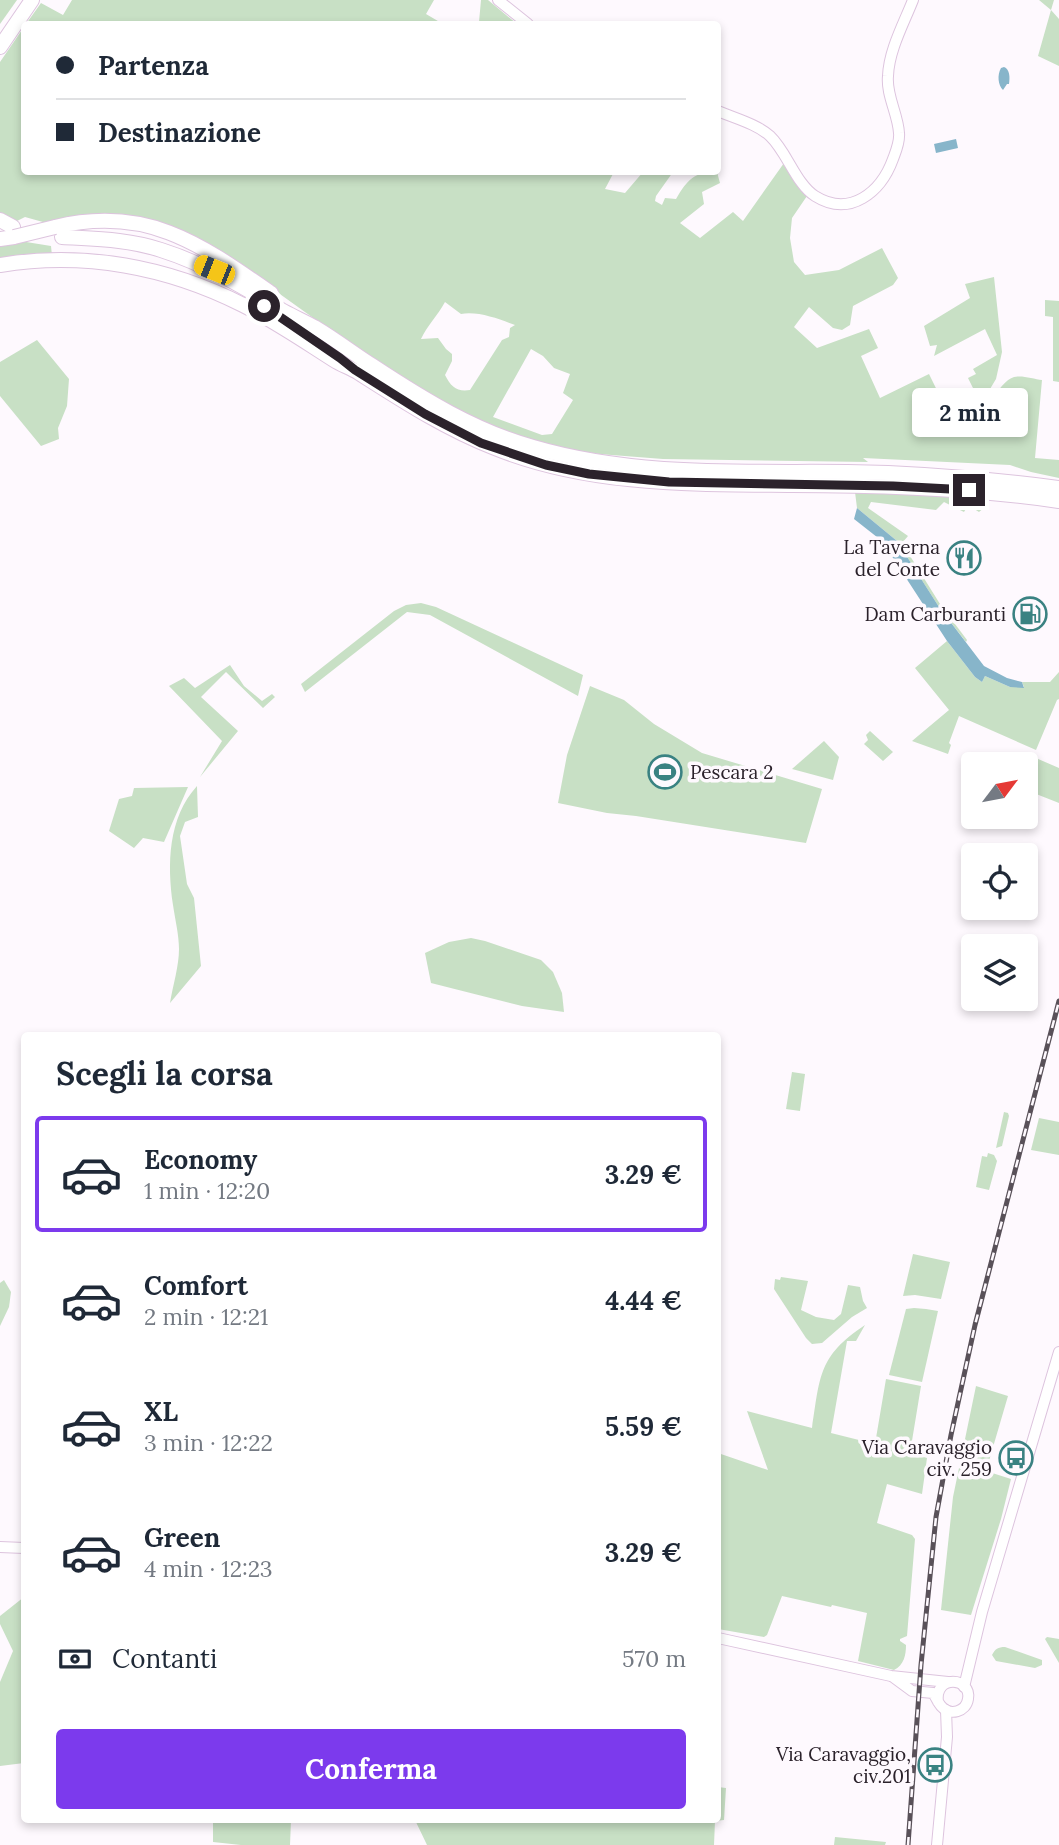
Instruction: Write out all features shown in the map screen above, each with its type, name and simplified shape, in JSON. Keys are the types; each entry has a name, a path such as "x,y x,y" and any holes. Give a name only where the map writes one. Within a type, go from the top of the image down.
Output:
{"highway":[{"path":"0,47 32,0"},
{"path":"58,232 85,221 117,221 145,224 173,233 234,267 300,313 316,328"},
{"path":"7,231 58,232 133,243 186,259 214,270 316,328 461,419 534,448 638,473"},
{"path":"186,259 264,306 355,370 432,418 498,450 560,468 589,474 719,471 868,479 969,490 1043,492 1059,488"},
{"path":"0,265 40,260 93,261 141,268 176,277 246,306 337,362 355,370"},
{"path":"1043,492 1059,501"}],"street":[{"path":"498,0 524,21"},
{"path":"721,112 771,137 813,195 836,203 864,198 875,191 883,180 898,144 899,130 888,75 895,47 913,0"},
{"path":"937,1845 947,1737 947,1708 938,1694 961,1668 969,1652 1059,1352"},
{"path":"0,1547 21,1548"},
{"path":"964,1687 982,1612"},
{"path":"721,1639 891,1676 957,1682 964,1687 968,1695 967,1701 964,1707 947,1708"},
{"path":"891,1676 912,1691 933,1693 947,1708"}],"green space":[{"path":"0,0 17,0 0,24"},
{"path":"72,0 434,0 426,14 438,21 28,21 41,3 63,15"},
{"path":"481,0 488,0 513,21 479,21"},
{"path":"1039,0 1054,0 1051,10"},
{"path":"1051,10 1059,19 1059,66 1038,56"},
{"path":"21,31 21,175 612,175 605,189 625,193 640,175 671,175 656,196 655,201 662,205 665,198 676,199 684,186 697,175 718,175 720,183 702,192 704,204 680,223 700,238 733,212 743,221 784,163 807,196 792,218 790,238 794,262 805,275 839,270 882,248 898,278 893,285 853,306 850,325 842,330 833,328 809,307 794,327 817,348 869,329 878,348 861,356 880,398 929,374 957,431 966,436 971,436 990,403 1008,380 1021,376 1042,380 1035,458 1059,460 1059,478 1010,465 863,458 868,462 663,459 567,449 517,436 425,392 351,345 235,262 166,226 50,224 25,217 17,221 0,213 0,62","holes":["445,302 461,314 481,315 515,325 510,328 509,337 502,340 470,390 458,389 447,379 445,375 452,361 452,354 438,338 421,339","531,349 543,356 554,368 570,374 563,393 573,400 552,434 542,435 493,417"]},
{"path":"20,241 51,246 52,256 0,260 0,243"},
{"path":"994,277 1002,352 996,379 969,424 964,425 956,407 964,401 963,394 973,388 968,378 976,374 973,369 997,355 985,329 934,356 937,345 930,346 924,326 970,298 965,284"},
{"path":"1045,300 1059,301 1059,382 1053,381 1053,317 1045,316"},
{"path":"37,340 69,379 67,406 58,428 59,439 41,446 0,396 0,362"},
{"path":"855,492 985,500 985,507 979,512 968,505 964,512 944,502 936,510 871,502 868,508 908,536 902,543 966,642 939,607 897,541 857,508"},
{"path":"421,603 436,607 583,675 578,696 430,615 407,612 305,692 301,684 394,611 406,605"},
{"path":"947,641 982,682 985,676 1010,687 1024,687 1022,682 1050,682 1059,672 1059,699 1036,750 959,716 948,754 912,741 949,710 915,668"},
{"path":"230,665 244,686 262,701 272,694 275,697 263,708 226,672 201,697 238,731 200,777 222,741 169,686 184,678 195,688"},
{"name":"Pescara 2","path":"590,686 624,700 654,724 702,753 822,789 806,843 558,803 567,755"},
{"path":"870,731 893,752 883,761 864,744"},
{"path":"824,741 839,757 833,780 792,769"},
{"path":"1038,759 1059,768 1059,803 1038,795"},
{"path":"197,786 198,817 185,822 180,836 187,884 194,898 201,966 170,1003 179,949 170,858 180,812"},
{"path":"188,787 164,842 143,838 134,848 109,831 119,799 132,796 134,788"},
{"path":"471,938 541,960 553,972 562,993 564,1012 522,1006 431,983 425,953 449,942"},
{"path":"792,1072 805,1074 800,1111 786,1109"},
{"path":"1004,1112 1009,1116 1002,1146 996,1148"},
{"path":"1039,1118 1059,1122 1059,1155 1031,1150"},
{"path":"988,1153 994,1155 997,1161 989,1190 976,1187 982,1156 987,1157"},
{"path":"913,1254 950,1262 941,1299 903,1296"},
{"path":"781,1277 808,1281 801,1310 816,1317 834,1320 841,1314 848,1285 860,1287 867,1308 852,1317 822,1343 812,1344 774,1289 775,1279 780,1280"},
{"path":"4,1280 11,1292 9,1307 0,1326 0,1283"},
{"path":"906,1309 938,1311 922,1382 889,1375"},
{"path":"865,1325 856,1341 847,1341 831,1433 875,1444 886,1379 921,1386 910,1453 927,1458 922,1494 887,1484 877,1523 912,1535 915,1539 907,1636 900,1639 906,1645 906,1652 902,1663 894,1670 858,1661 867,1613 782,1596 764,1637 721,1630 721,1454 768,1470 747,1411 812,1428 824,1369 838,1347"},
{"path":"976,1386 1008,1396 986,1471 1011,1479 971,1615 941,1610 953,1497"},
{"path":"21,1599 21,1763 0,1766 0,1682 13,1651 0,1624 0,1616"},
{"path":"1045,1639 1059,1639 1059,1663"},
{"path":"1005,1647 1042,1660 1042,1665 1035,1668 996,1661 993,1653"},
{"path":"721,1787 726,1788 724,1820 721,1820"},
{"path":"213,1823 291,1823 290,1845 213,1842"},
{"path":"416,1823 715,1823 714,1845 427,1845"},
{"path":"835,1837 886,1842 885,1845 834,1845"}],"water":[{"path":"1004,67 1008,72 1009,84 1003,90 999,77 1001,68"},
{"path":"956,139 958,148 936,153 934,144"},
{"path":"857,508 897,541 939,607 984,666 1007,678 1022,682 1024,688 1010,687 985,676 982,682 975,677 947,641 882,541 854,519"}],"railway":[{"path":"908,1845 921,1665 936,1517 975,1325 1059,1001"}],"place":[{"name":"La Taverna del Conte","path":"964,558"},
{"name":"Dam Carburanti","path":"1030,614"},
{"name":"Pescara 2","path":"665,772"},
{"name":"Via Caravaggio civ. 259","path":"1016,1458"},
{"name":"Via Caravaggio, civ.201","path":"935,1765"}],"route":[{"path":"264,306 407,404 467,437 546,465 589,474 698,484 893,486 969,490"}]}
